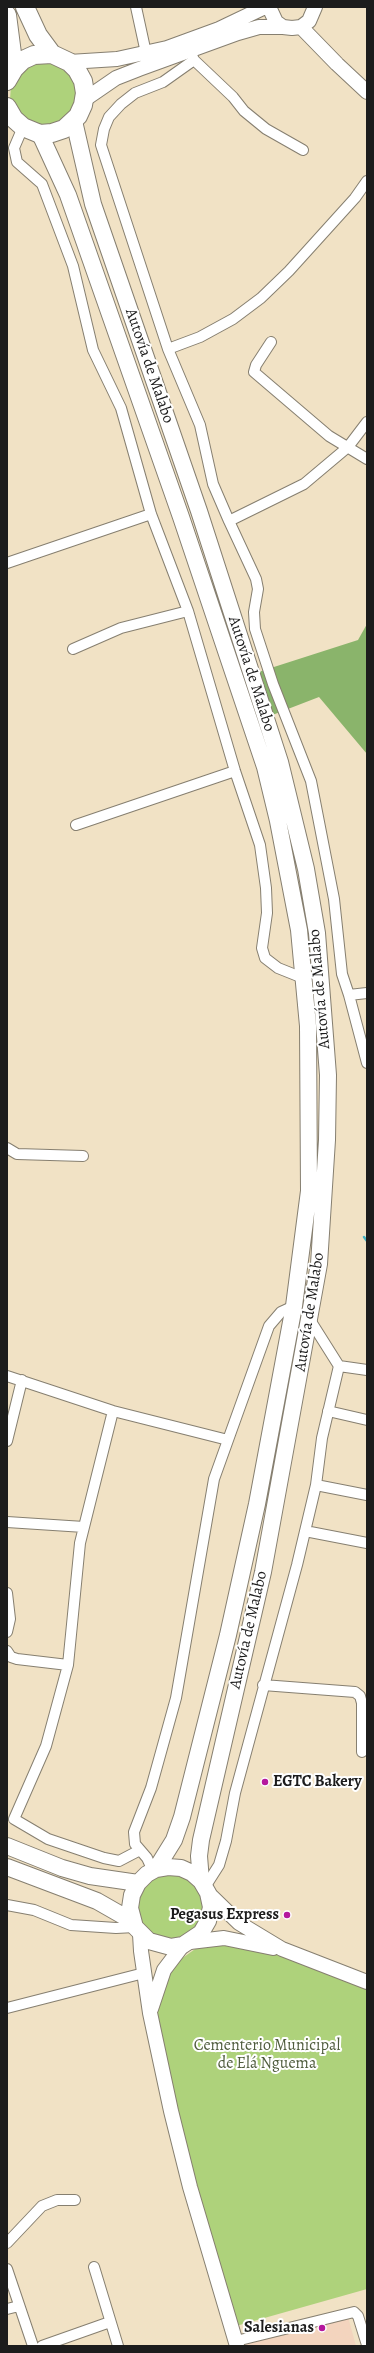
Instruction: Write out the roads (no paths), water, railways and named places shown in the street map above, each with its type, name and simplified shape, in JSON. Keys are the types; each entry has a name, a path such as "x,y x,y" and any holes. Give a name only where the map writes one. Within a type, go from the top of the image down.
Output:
{"highway":[{"path":"25,7 38,35 52,54"},
{"path":"7,15 10,75"},
{"path":"7,107 16,126 40,134 58,131 74,121 81,111 84,100 84,87 81,76 69,62 52,54 34,55 23,60 10,75"}],"main road":[{"path":"69,62 99,61 146,54 190,51 265,7"},
{"path":"269,7 276,22 284,27"},
{"path":"84,100 120,76 259,27 301,27 309,21 315,7"},
{"path":"301,27 367,92"},
{"name":"Autovía de Malabo","path":"74,121 85,175 93,204 199,511 280,762 306,869 317,933 328,1075 328,1140 324,1215 319,1264 263,1572 200,1840 199,1856 205,1887"},
{"name":"Autovía de Malabo","path":"40,134 68,195 181,517 265,767 278,821 297,922 308,1026 309,1191 294,1306 257,1504 228,1635 182,1817 174,1840 154,1870"},
{"path":"7,1846 62,1868 90,1876 138,1883"},
{"path":"7,1867 97,1901 136,1927 160,1946 171,1947 224,1938 282,1949"},
{"path":"237,2344 190,2187 150,2013 136,1927 130,1908 132,1895 138,1883 154,1870 168,1867 181,1868 192,1873 239,1923 282,1949 367,1982"},
{"path":"150,2013 164,1970 186,1944 201,1933 208,1921 211,1907 205,1887"}],"street":[{"path":"136,7 146,54"},
{"path":"303,150 266,129 244,111 190,51 163,82 135,93 109,116 104,129 101,145 168,349 200,425 213,484 256,579 258,589 254,612 255,629 273,684 310,781 334,899 342,974 367,1062"},
{"path":"16,126 14,148 17,162 42,184 73,266 93,350 121,408 152,514 188,611 235,771 260,845 265,875 267,913 262,948 265,958 278,968 303,978"},
{"path":"168,349 207,334 233,319 261,298 289,271 355,198 367,181"},
{"path":"271,342 256,365 254,372 307,419 329,436 367,459"},
{"path":"229,521 304,484 348,447 367,422"},
{"path":"7,563 152,514"},
{"path":"73,649 115,630 188,611"},
{"path":"76,825 235,771"},
{"path":"349,995 367,993"},
{"path":"7,1148 17,1154 82,1156"},
{"path":"154,1870 132,1838 151,1788 176,1698 212,1490 222,1455 269,1326 281,1312 294,1306"},
{"path":"205,1887 219,1865 226,1841 236,1793 263,1685 281,1627 316,1485 322,1438 339,1366 310,1320"},
{"path":"339,1366 367,1370"},
{"path":"7,1376 113,1411 228,1440"},
{"path":"7,1441 22,1380"},
{"path":"113,1411 80,1543 68,1665 46,1746 11,1818 48,1839 104,1858 119,1861 140,1850"},
{"path":"328,1411 367,1420"},
{"path":"316,1485 367,1495"},
{"path":"7,1522 51,1523 84,1527"},
{"path":"305,1531 367,1543"},
{"path":"7,1593 10,1619 7,1632"},
{"path":"7,1651 17,1660 68,1665"},
{"path":"263,1685 354,1692 360,1696 362,1703 362,1752"},
{"path":"7,1905 34,1910 71,1924 116,1928 136,1927"},
{"path":"7,2008 144,1973"},
{"path":"7,2243 42,2206 57,2200 75,2200"},
{"path":"94,2267 118,2346"},
{"path":"7,2270 33,2346"},
{"path":"7,2309 19,2306"},
{"path":"237,2344 354,2312 358,2316 367,2345"},
{"path":"42,2346 110,2322"}],"waterway":[{"path":"364,1237 367,1241"}],"place":[{"name":"EGTC Bakery","path":"265,1782"},
{"name":"Pegasus Express","path":"287,1915"},
{"name":"Salesianas","path":"322,2328"}],"park label":[{"name":"Cementerio Municipal de Elá Nguema","path":"267,2055"}]}
